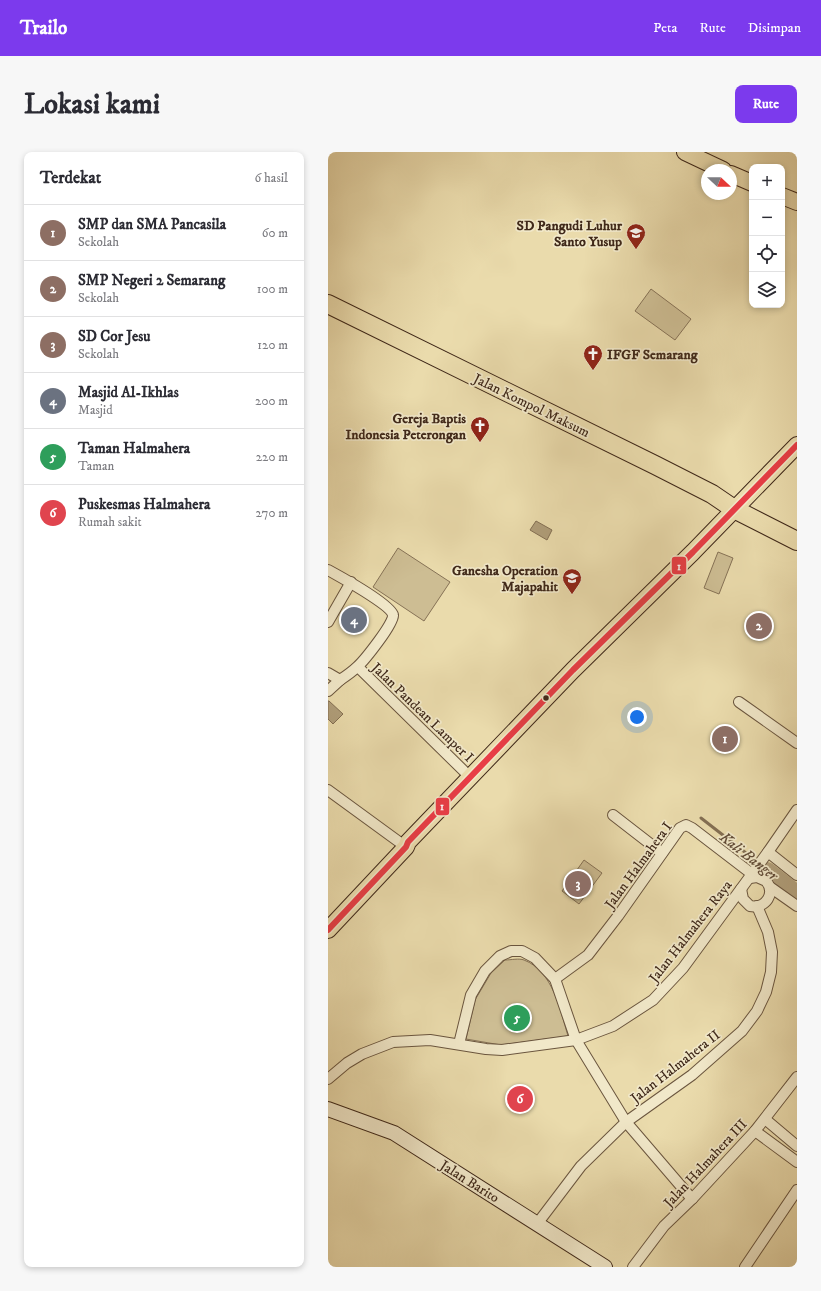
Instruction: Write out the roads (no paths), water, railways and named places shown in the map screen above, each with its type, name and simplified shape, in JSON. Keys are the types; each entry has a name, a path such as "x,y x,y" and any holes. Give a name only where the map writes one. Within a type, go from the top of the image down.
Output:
{"highway":[{"name":"Jalan Kompol Maksum","path":"328,304 655,465 712,494 734,509 797,541"}],"main road":[{"path":"685,152 710,164"},
{"path":"737,177 749,182"},
{"path":"785,197 797,202"},
{"path":"328,926 579,664 693,552 797,445"}],"street":[{"name":"Jalan Pandean Lamper I","path":"328,570 351,582 388,608 393,614 392,621 389,626 358,667 328,691"},
{"path":"328,622 351,582"},
{"name":"Jalan Pandean Lamper I","path":"358,667 470,777"},
{"path":"328,673 340,680"},
{"path":"739,702 797,743"},
{"path":"328,790 405,844"},
{"name":"Jalan Halmahera Raya","path":"328,1079 347,1063 362,1054 393,1042 430,1040 486,1049 502,1050 576,1040 613,1026 653,1000 683,968 797,810"},
{"path":"613,815 662,852"},
{"name":"Jalan Halmahera I","path":"555,979 588,955 618,916 680,828 686,825 692,828 752,874"},
{"path":"765,856 797,876"},
{"path":"752,874 766,881 770,887 797,906"},
{"path":"741,889 745,902 750,906 757,906 764,904 768,900 771,893 770,887"},
{"name":"Jalan Halmahera II","path":"537,1224 581,1166 626,1122 692,1075 742,1032 757,1011 766,992 771,972 772,952 768,932 757,906"},
{"path":"459,1044 471,995 484,971 500,956 511,950 522,951 535,958 555,979 576,1040 626,1122 692,1199"},
{"name":"Jalan Halmahera III","path":"633,1267 664,1226 692,1199 755,1131 797,1077"},
{"name":"Jalan Barito","path":"328,1109 394,1133 605,1267"},
{"path":"765,1119 797,1146"},
{"path":"755,1131 797,1162"},
{"path":"745,1267 797,1190"}],"waterway":[{"name":"Kali Banger","path":"701,818 767,871"},
{"name":"Kali Banger","path":"767,871 797,894"}],"place":[{"name":"SD Pangudi Luhur Santo Yusup","path":"636,250"},
{"name":"IFGF Semarang","path":"593,371"},
{"name":"Gereja Baptis Indonesia Peterongan","path":"480,443"},
{"name":"Ganesha Operation Majapahit","path":"572,595"},
{"name":"Masjid Al-Ikhlas","path":"354,620"},
{"name":"SMP Negeri 2 Semarang","path":"759,626"},
{"name":"SMP dan SMA Pancasila","path":"725,739"},
{"name":"SD Cor Jesu","path":"578,884"},
{"name":"Taman Halmahera","path":"517,1018"},
{"name":"Puskesmas Halmahera","path":"520,1099"}]}
